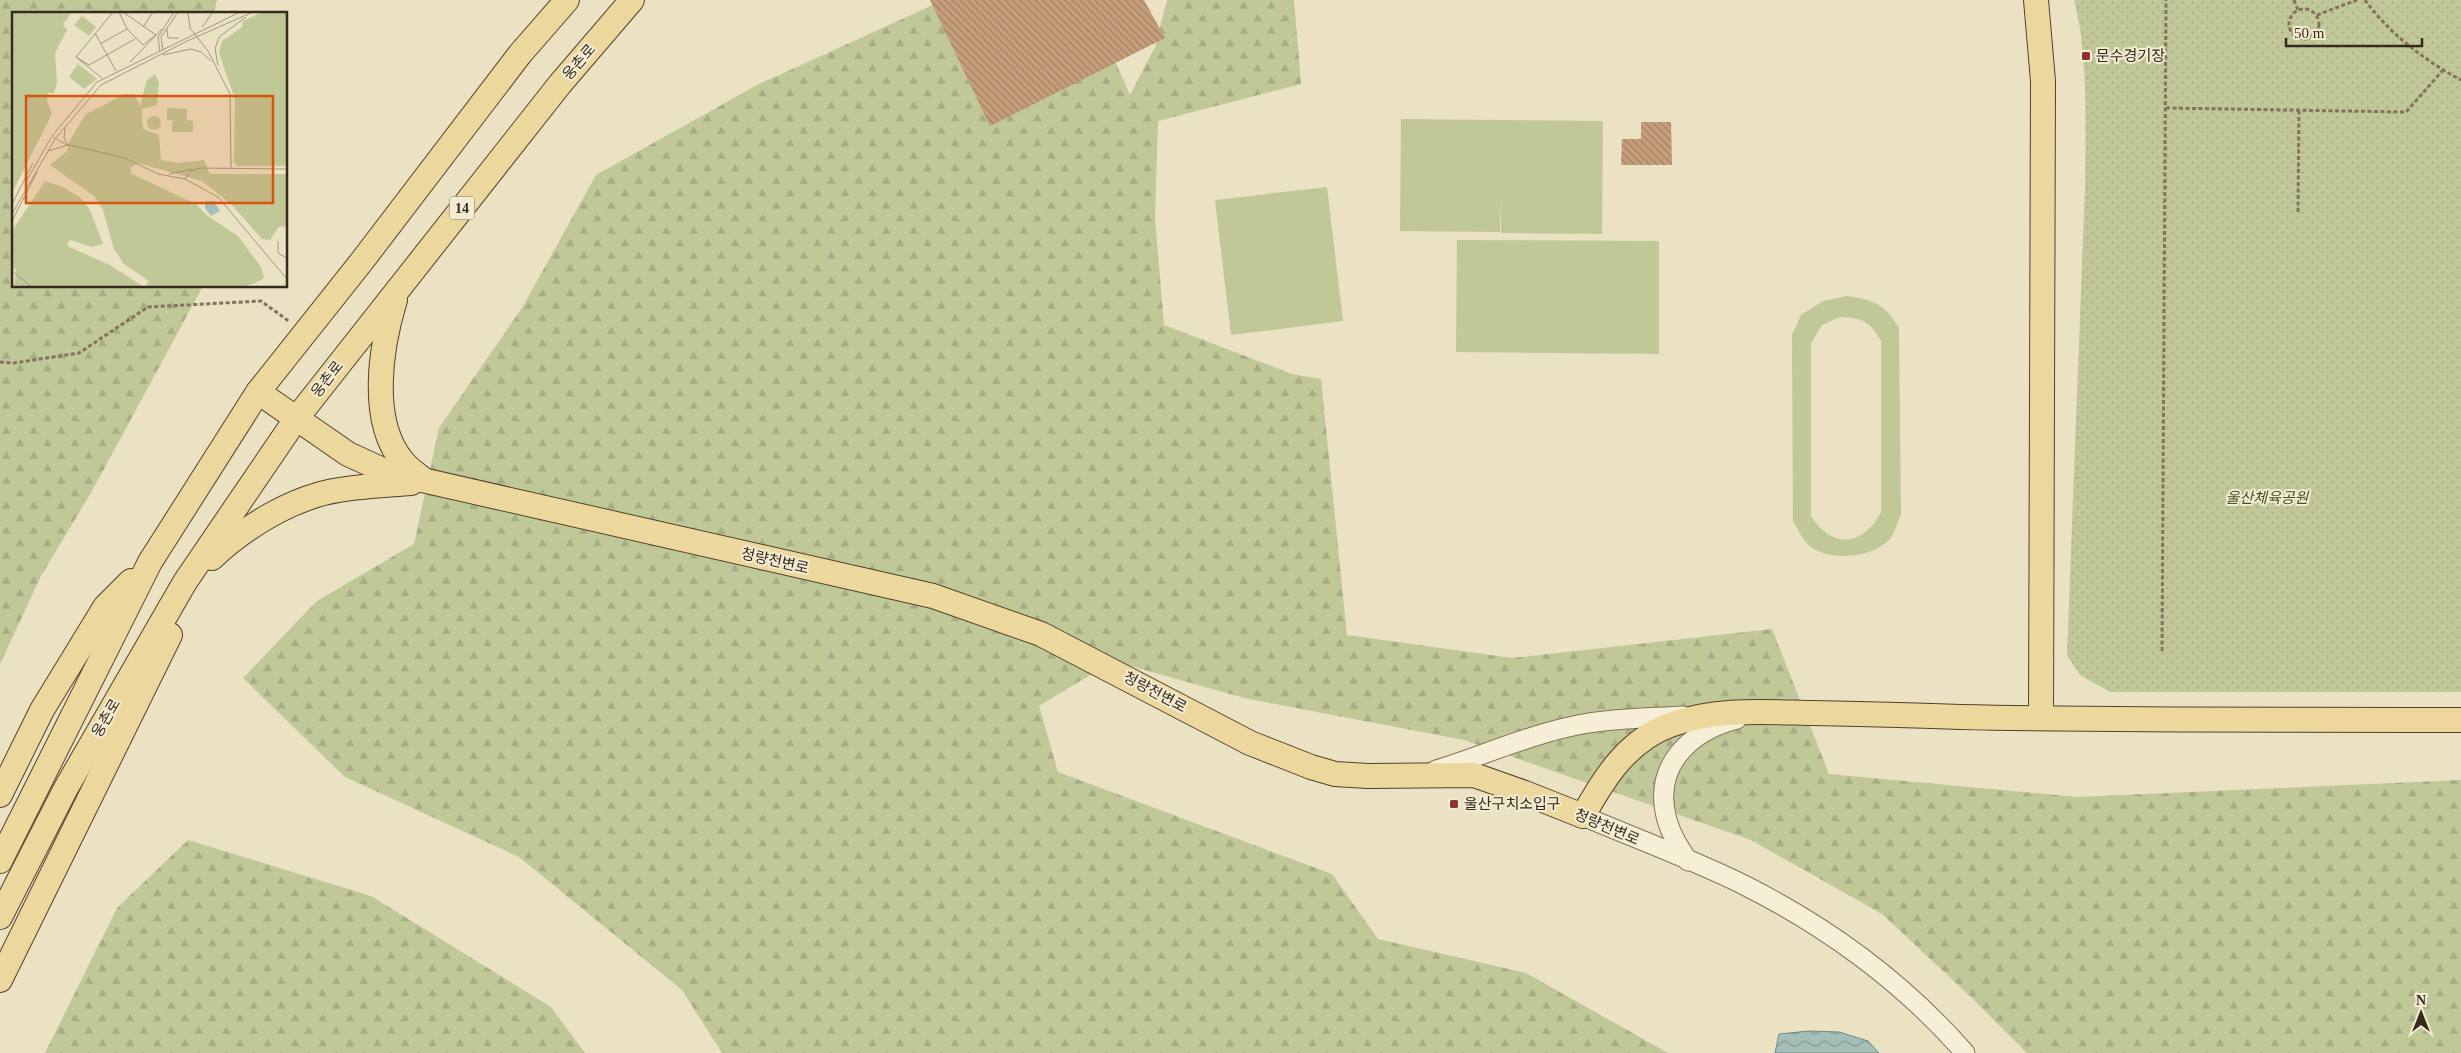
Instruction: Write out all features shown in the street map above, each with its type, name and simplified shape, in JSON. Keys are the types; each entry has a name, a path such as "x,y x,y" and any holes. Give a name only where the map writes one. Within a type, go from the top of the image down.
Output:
{"main road":[{"name":"웅촌로","path":"0,861 150,562 258,392 520,54 567,0"},
{"name":"웅촌로","path":"0,917 66,788 185,582 296,419 560,84 632,0"},
{"path":"2036,0 2043,81 2041,718"},
{"path":"399,288 388,322 382,356 381,390 384,415 390,440 403,462 426,482"},
{"name":"청량천변로","path":"258,392 348,454 387,472 933,596 1041,634 1250,743 1284,757 1335,774 1368,776 1474,775 1583,816"},
{"path":"0,980 167,645 185,582 230,542 266,518 310,497 338,490 426,482"},
{"path":"0,795 42,710 105,607 150,562"},
{"path":"1583,816 1607,774 1623,755 1644,738 1669,725 1702,716 1770,712 2041,718 2461,720"}],"street":[{"path":"1688,861 1673,837 1666,818 1663,796 1670,767 1685,746 1706,729 1736,719 1770,712"},
{"path":"1424,774 1538,736 1583,724 1628,719 1702,716"},
{"name":"청량천변로","path":"1583,816 1746,886 1806,919 1860,954 1908,993 1965,1053"}],"path":[{"path":"2162,651 2166,0"},
{"path":"2294,0 2298,10"},
{"path":"2317,15 2356,0"},
{"path":"2365,0 2401,39 2443,70 2461,80"},
{"path":"2309,9 2317,15 2320,20 2319,30 2312,38 2302,39 2294,35 2289,26 2290,16 2298,10 2309,9"},
{"path":"2166,108 2406,112 2443,70"},
{"path":"2298,212 2299,109"},
{"path":"0,362 14,363 79,353 148,307 261,301 305,333"}],"green space":[{"path":"0,0 217,0 214,12 12,12 12,288 202,288 92,491 41,576 0,664"},
{"path":"944,0 1088,0 1130,95 1155,47 1167,0 1294,0 1301,84 1158,121 1155,218 1164,325 1292,374 1321,379 1347,635 1512,658 1772,629 1829,774 2077,797 2461,780 2461,1053 2027,1053 1972,998 1882,914 1751,840 1464,740 1244,698 1113,661 1039,706 1058,772 1332,874 1378,939 1526,973 1668,1053 722,1053 682,990 519,857 345,777 243,678 317,601 414,544 439,428 522,308 596,175 759,84"},
{"name":"울산체육공원","path":"2074,0 2461,0 2461,692 2110,692 2080,675 2067,655 2085,188 2084,68 2079,21"},
{"path":"1401,119 1603,121 1602,234 1501,233 1501,197 1500,232 1400,231"},
{"path":"1327,187 1343,321 1231,335 1215,200"},
{"path":"1457,240 1659,241 1659,354 1456,352"},
{"path":"1847,296 1865,299 1884,308 1899,328 1901,514 1892,536 1885,544 1862,554 1849,556 1836,556 1813,548 1803,539 1793,521 1792,335 1801,315 1823,301","holes":["1840,317 1848,317 1865,322 1873,329 1881,341 1881,512 1866,532 1848,540 1838,539 1828,534 1819,527 1811,516 1811,343 1822,325"]},
{"path":"188,840 371,896 551,1007 585,1053 45,1053 117,908"}],"water":[{"path":"1809,1031 1839,1032 1868,1041 1879,1053 1775,1053 1779,1034"}],"building":[{"path":"930,0 1144,0 1165,38 990,126"},
{"path":"1641,122 1671,122 1672,165 1621,165 1622,139 1641,139"}],"place":[{"name":"문수경기장","path":"2086,56"},
{"name":"울산구치소입구","path":"1454,804"}]}
